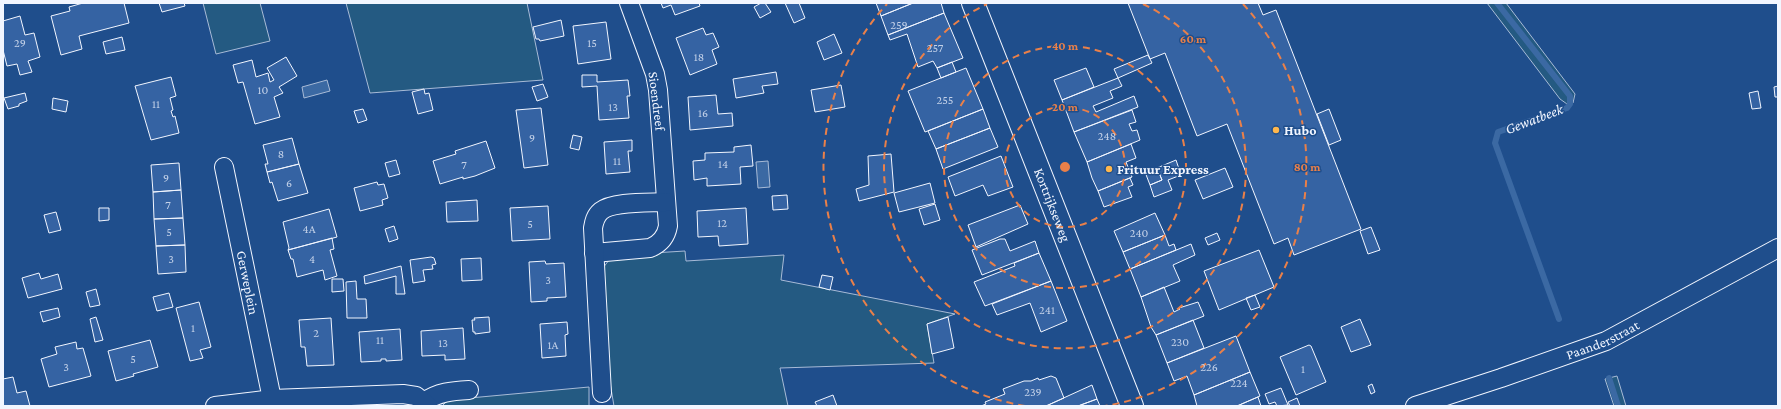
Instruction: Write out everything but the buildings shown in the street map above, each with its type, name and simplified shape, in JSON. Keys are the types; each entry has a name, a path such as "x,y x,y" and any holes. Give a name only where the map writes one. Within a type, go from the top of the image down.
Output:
{"main road":[{"name":"Kortrijkseweg","path":"973,3 1132,406"}],"street":[{"name":"Sioendreef","path":"594,253 646,249 657,245 664,238 667,230 656,74 629,3"},
{"name":"Gerweplein","path":"224,167 272,399"},
{"path":"602,393 594,253 594,224 596,216 602,210 614,205 666,202"},
{"name":"Paanderstraat","path":"1415,406 1606,341 1778,248"},
{"path":"215,406 272,399 403,394 416,396 426,404 433,396 445,392 469,390"}],"shaded area":[{"path":"203,3 260,3 270,41 216,54"},
{"path":"346,3 527,3 543,80 370,93"},
{"path":"1487,3 1506,3 1575,94 1573,103 1567,104 1560,99"},
{"path":"327,80 330,91 304,98 302,87"},
{"path":"768,161 770,187 758,188 756,162"},
{"path":"685,251 686,261 784,255 781,280 955,314 927,324 934,363 780,368 788,406 614,406 608,371 603,268 609,260 620,255"},
{"path":"1617,376 1626,406 1614,406 1605,379"},
{"path":"589,387 589,406 442,406 448,400"}],"waterway":[{"name":"Gewatbeek","path":"1497,3 1570,96 1570,104 1567,108 1498,132 1495,143 1559,319"},
{"name":"Gewatbeek","path":"1609,378 1618,406"}],"place":[{"name":"Hubo","path":"1276,130"},
{"name":"Frituur Express","path":"1109,169"}]}
